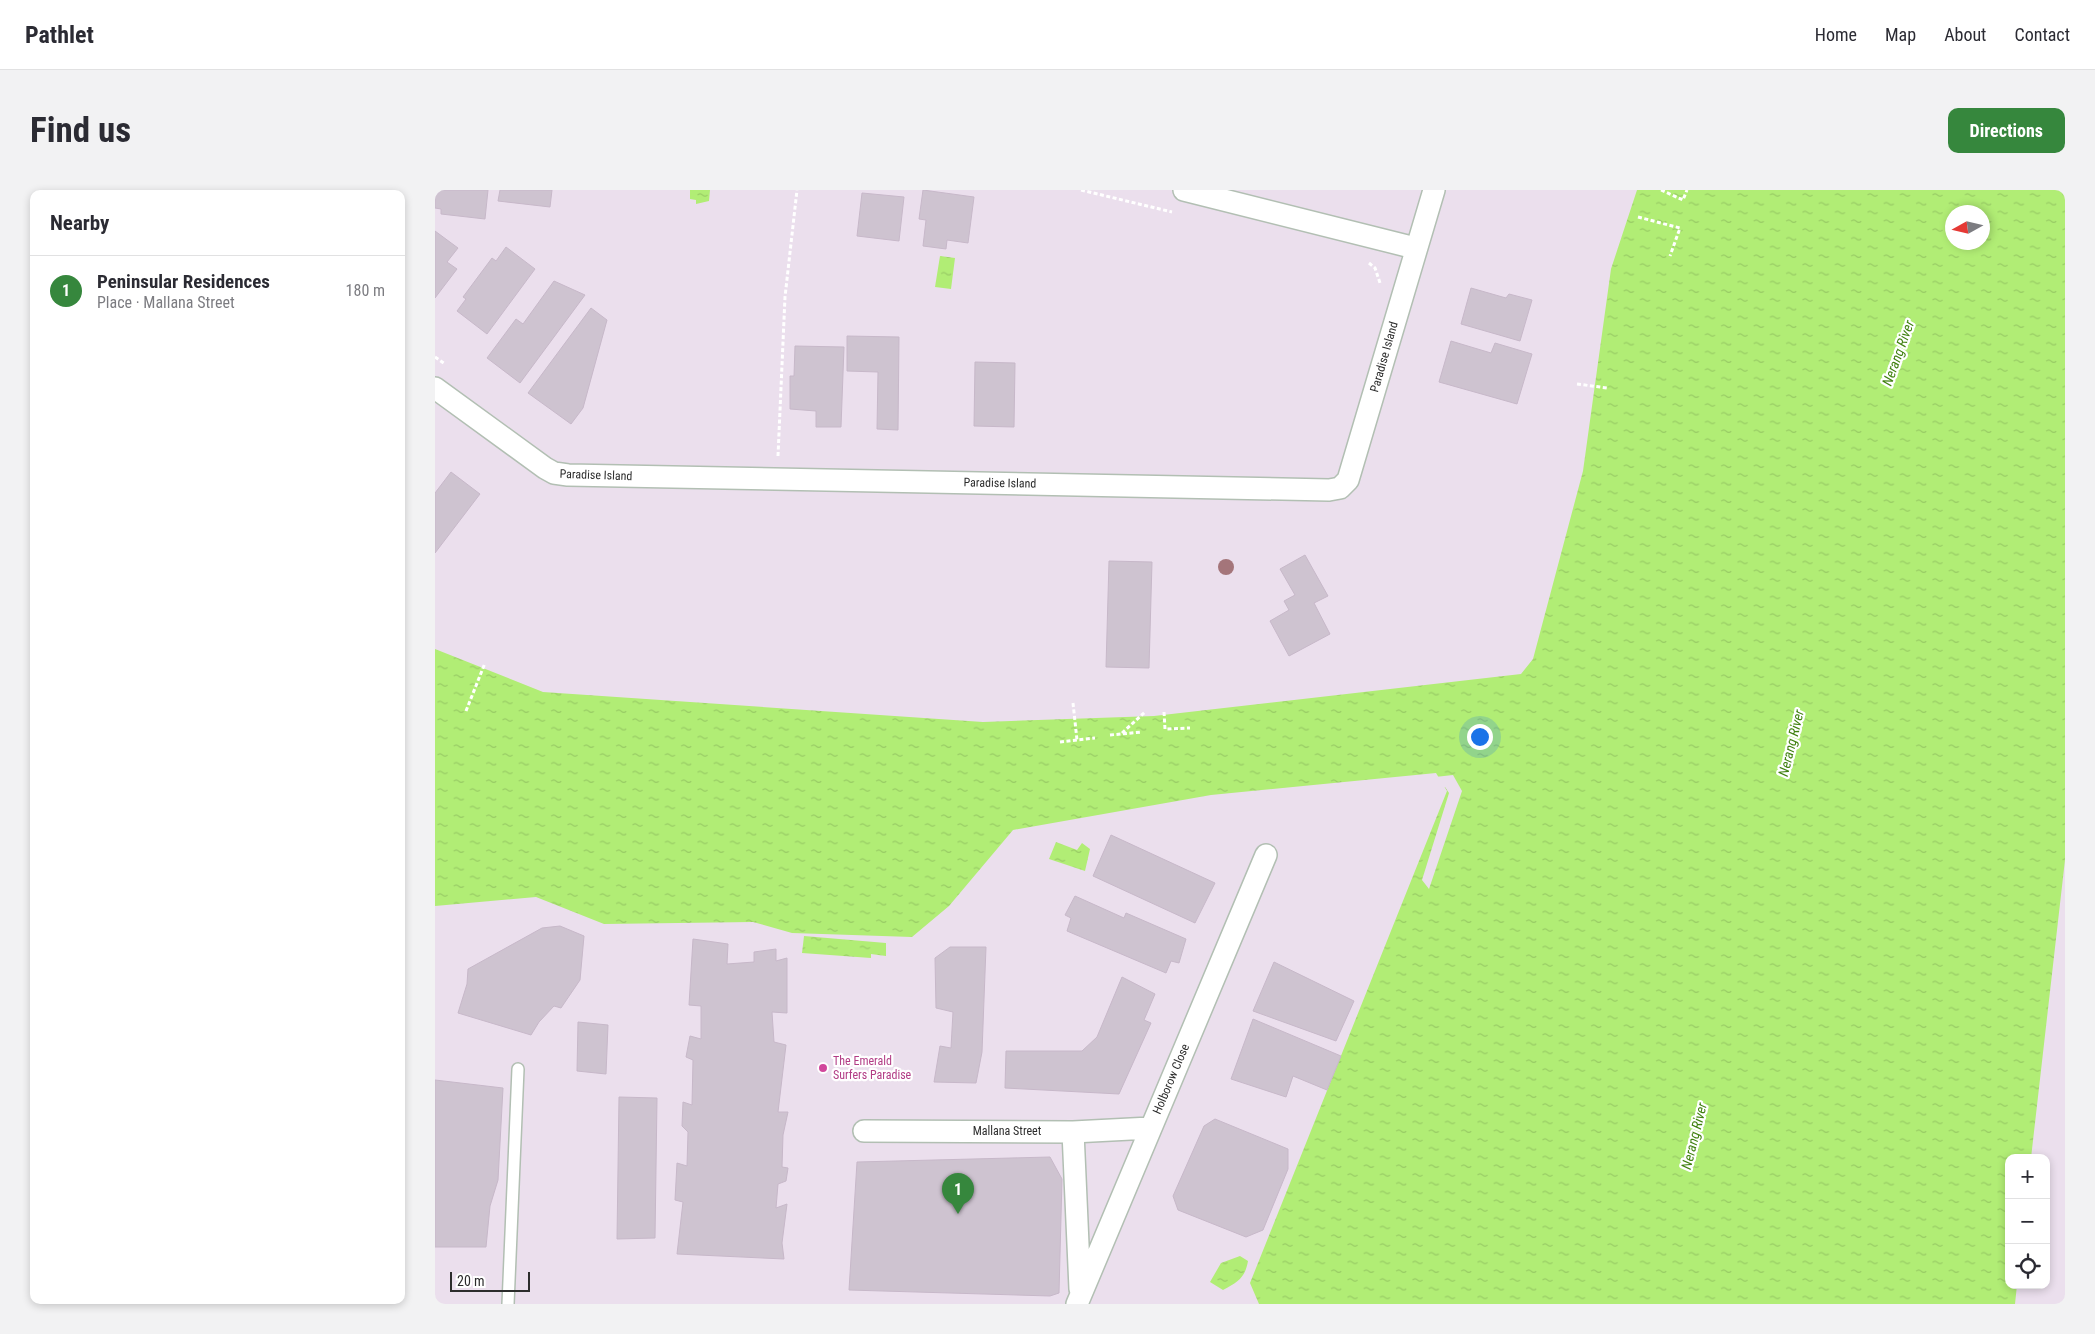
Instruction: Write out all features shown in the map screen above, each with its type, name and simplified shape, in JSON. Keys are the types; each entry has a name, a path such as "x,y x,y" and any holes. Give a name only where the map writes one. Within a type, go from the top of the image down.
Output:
{"street":[{"path":"1184,190 1415,248"},
{"name":"Paradise Island","path":"435,388 554,473 1329,490 1341,488 1348,480 1415,248 1434,190"},
{"name":"Holborow Close","path":"1079,1300 1149,1128 1266,855"},
{"name":"Mallana Street","path":"864,1131 1073,1132 1149,1128"},
{"path":"1073,1132 1079,1300"}],"lane":[{"path":"508,1304 518,1069"}],"path":[{"path":"777,479 785,297 797,190"},
{"path":"1081,190 1174,213"},
{"path":"1661,190 1683,200 1687,190"},
{"path":"1638,217 1680,228 1670,256"},
{"path":"1366,261 1375,268 1379,275 1378,289"},
{"path":"435,357 451,369"},
{"path":"1577,384 1607,388"},
{"path":"768,456 788,457"},
{"path":"465,711 485,663"},
{"path":"1073,703 1077,740"},
{"path":"1121,733 1145,712"},
{"path":"1164,712 1165,729 1190,728"},
{"path":"1110,735 1142,732"},
{"path":"1061,742 1095,738"}],"water":[{"path":"690,190 710,190 709,201 696,204 696,200 690,199"},
{"name":"Nerang River","path":"1637,190 2065,190 2065,860 2031,1154 2005,1154 2005,1289 2017,1289 2015,1304 1259,1304 1250,1283 1447,791 1436,773 1211,795 1013,830 949,906 912,937 792,933 753,922 604,924 536,897 435,906 435,649 543,692 983,722 1154,716 1521,674 1533,659 1583,471 1611,269"},
{"path":"940,256 955,258 951,289 935,287"},
{"path":"1056,842 1077,850 1082,843 1090,849 1085,871 1049,859"},
{"path":"804,936 886,943 886,956 871,954 871,958 802,953"},
{"path":"1240,1256 1248,1261 1243,1276 1237,1282 1223,1290 1210,1282 1221,1263"}],"pier":[{"path":"1453,775 1462,791 1429,889 1422,880 1449,793 1445,787 1442,788 1435,777"}],"building":[{"path":"435,190 488,190 485,219 441,214 441,209 435,208"},
{"path":"500,190 552,190 550,207 498,201"},
{"path":"923,190 974,197 968,243 947,240 946,249 923,246 926,220 919,219"},
{"path":"862,193 904,197 899,241 857,236"},
{"path":"435,231 458,248 447,262 457,269 435,298"},
{"path":"506,247 535,269 487,334 457,311 466,299 463,297 492,258 496,261"},
{"path":"554,281 585,295 520,383 487,358 516,319 523,324"},
{"path":"1471,288 1506,298 1509,294 1532,300 1520,341 1461,324"},
{"path":"591,308 607,320 583,408 571,424 528,393"},
{"path":"847,336 899,337 898,430 877,429 878,372 847,371"},
{"path":"1451,341 1491,353 1495,343 1532,354 1517,404 1439,382"},
{"path":"795,346 844,347 841,427 816,427 816,411 790,409 790,376 794,376"},
{"path":"975,362 1015,363 1014,427 974,426"},
{"path":"451,472 480,494 435,553 435,493"},
{"path":"1305,555 1328,596 1314,603 1330,634 1289,656 1270,621 1289,610 1284,601 1295,595 1280,569"},
{"path":"1109,561 1152,562 1149,668 1106,667"},
{"path":"1111,835 1215,883 1195,923 1093,876"},
{"path":"1075,896 1124,918 1126,913 1186,939 1179,963 1171,961 1166,973 1067,931 1071,918 1065,915"},
{"path":"560,926 584,936 580,980 561,1008 554,1006 539,1022 531,1035 458,1013 467,984 468,969 542,928"},
{"path":"693,939 728,944 727,964 754,962 754,952 776,949 776,961 787,958 787,1013 772,1012 774,1042 786,1045 778,1112 788,1112 783,1135 782,1167 788,1168 786,1181 778,1184 776,1208 787,1204 782,1243 784,1259 677,1254 683,1202 675,1200 677,1163 687,1166 688,1132 682,1126 683,1102 692,1105 693,1060 686,1057 690,1036 701,1039 701,1006 689,1005"},
{"path":"950,947 986,947 982,1052 976,1083 934,1082 940,1046 951,1048 953,1012 936,1008 935,958"},
{"path":"1274,962 1354,1001 1336,1041 1253,1011"},
{"path":"1122,977 1155,994 1144,1020 1151,1023 1119,1094 1005,1088 1006,1051 1082,1051 1097,1037"},
{"path":"1253,1019 1341,1056 1327,1090 1293,1076 1286,1097 1231,1079"},
{"path":"578,1022 608,1025 606,1074 577,1071"},
{"path":"435,1080 503,1088 498,1180 490,1206 486,1247 435,1247"},
{"path":"619,1097 657,1098 655,1238 617,1239"},
{"path":"1215,1119 1288,1149 1288,1169 1263,1230 1246,1237 1178,1210 1173,1196 1204,1126"},
{"path":"1050,1157 1062,1179 1059,1293 1050,1296 849,1290 857,1162"}],"place":[{"name":"The Emerald Surfers Paradise","path":"823,1068"},
{"name":"Peninsular Residences","path":"958,1214"}]}
